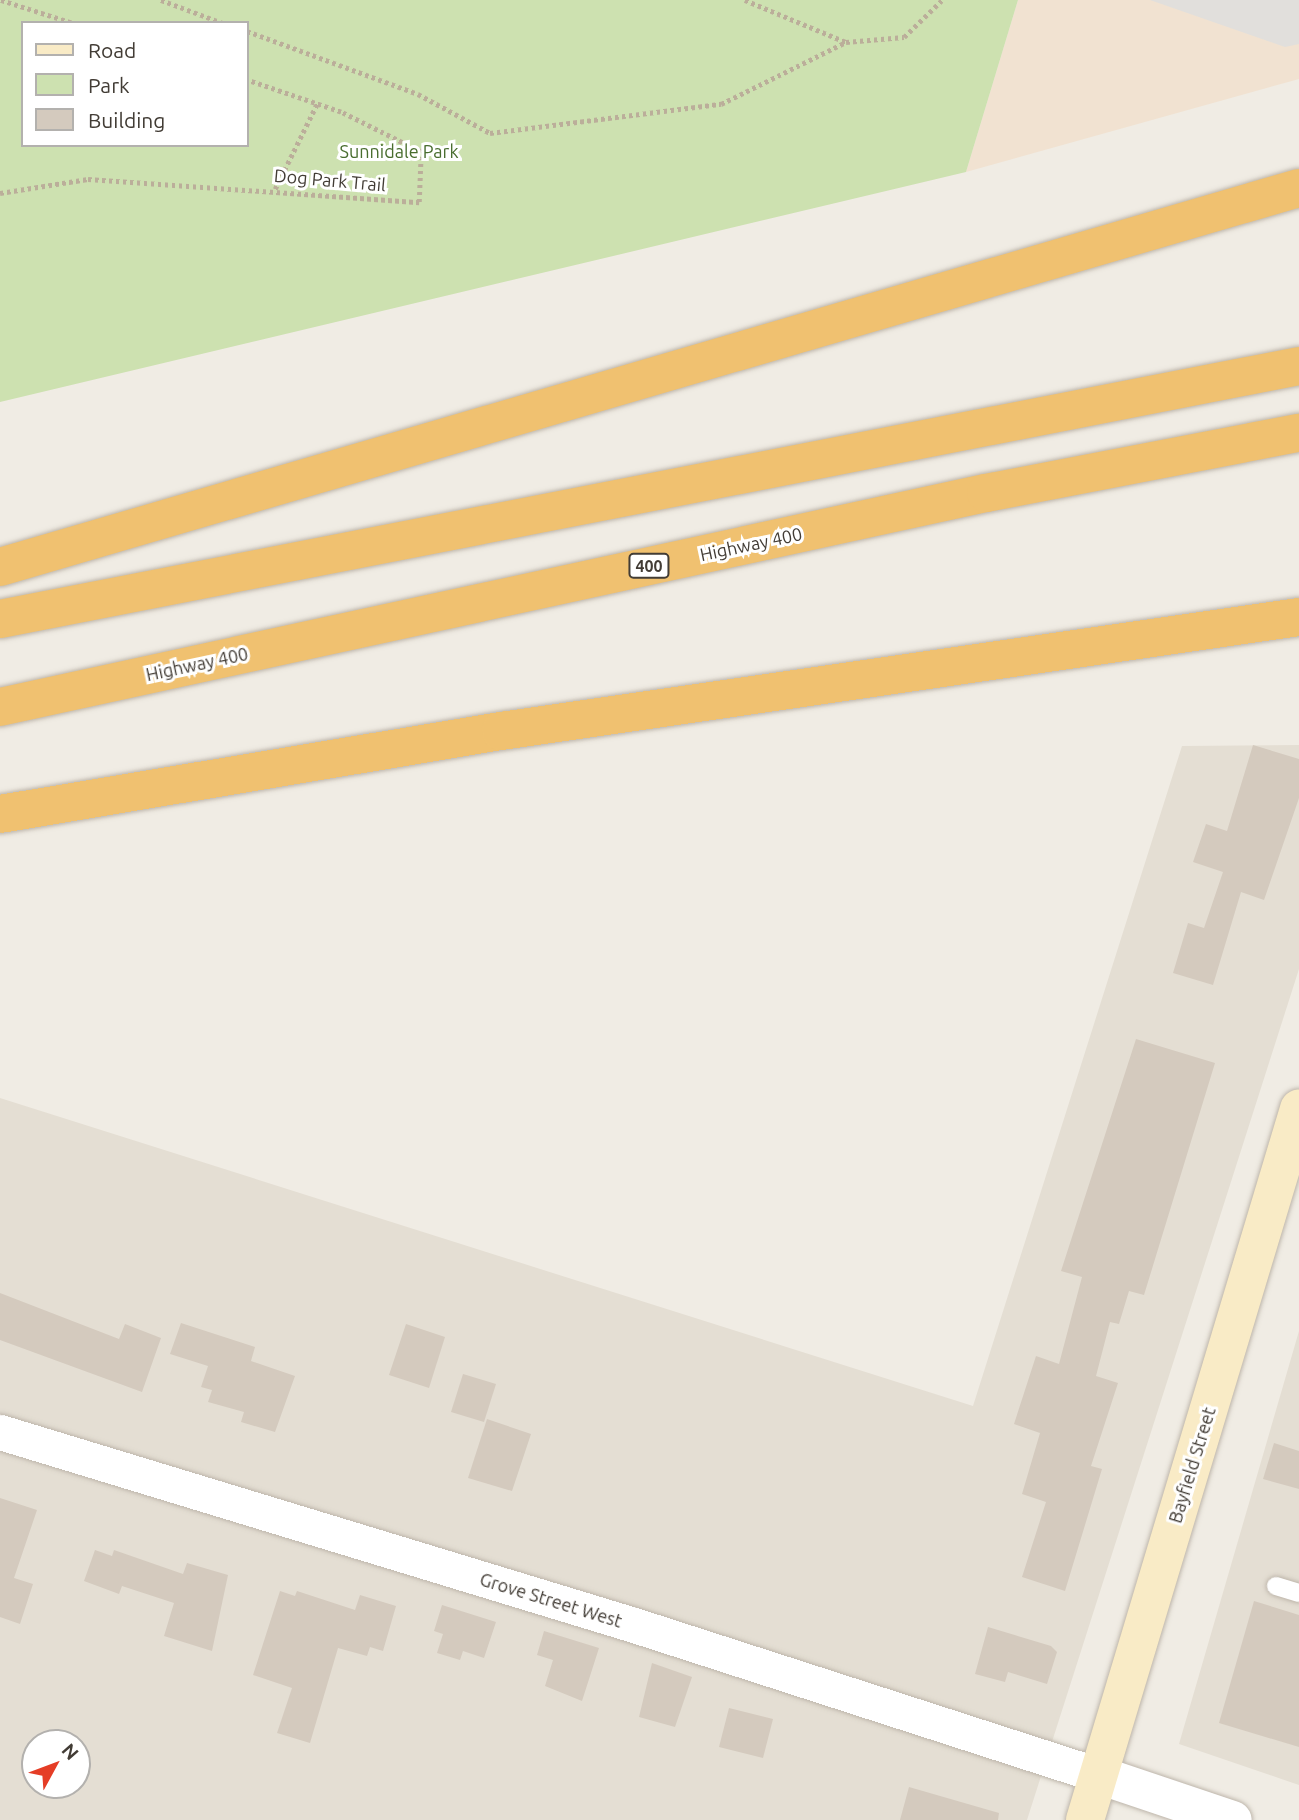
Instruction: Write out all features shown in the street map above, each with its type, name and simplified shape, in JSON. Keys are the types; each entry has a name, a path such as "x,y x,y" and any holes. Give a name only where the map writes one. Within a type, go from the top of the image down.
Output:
{"highway":[{"path":"0,567 1299,188"},
{"path":"0,619 1299,366"},
{"name":"Highway 400","path":"0,707 986,493 1299,433"},
{"path":"0,814 501,731 1299,617"}],"main road":[{"name":"Bayfield Street","path":"1085,1820 1299,1109"}],"street":[{"name":"Grove Street West","path":"0,1432 789,1674 1099,1775"},
{"path":"1099,1775 1233,1820"}],"lane":[{"path":"1276,1586 1299,1593"}],"path":[{"path":"1,0 67,21"},
{"path":"161,0 218,21"},
{"path":"745,0 846,42"},
{"path":"248,31 418,94 491,133 722,104 846,42 904,37 942,0"},
{"name":"Dog Park Trail","path":"0,193 88,178 275,189 419,202 421,152 317,104 248,80"},
{"path":"275,189 317,104"}],"shaded area":[{"path":"1018,0 1299,0 1299,79 966,172"},
{"path":"1150,0 1299,0 1299,44 1285,47"},
{"path":"1299,745 1299,969 1027,1820 0,1820 0,1098 973,1406 1182,746"},
{"path":"1299,1331 1299,1785 1179,1744"}],"green space":[{"name":"Sunnidale Park","path":"0,0 1018,0 966,172 0,402"}],"building":[{"path":"1253,745 1299,759 1299,798 1264,900 1241,892 1213,985 1173,973 1188,923 1204,928 1223,872 1193,862 1206,824 1227,831"},
{"path":"1136,1039 1215,1063 1144,1295 1129,1291 1119,1324 1110,1322 1096,1376 1118,1383 1091,1466 1102,1469 1065,1591 1022,1577 1046,1502 1022,1494 1040,1433 1014,1424 1036,1356 1059,1364 1082,1277 1061,1271"},
{"path":"0,1293 119,1339 125,1324 161,1338 142,1392 0,1340"},
{"path":"181,1323 255,1347 251,1361 295,1376 275,1432 241,1422 244,1412 208,1402 212,1390 201,1387 208,1366 170,1354"},
{"path":"406,1324 445,1337 429,1388 389,1375"},
{"path":"463,1374 496,1384 484,1422 451,1412"},
{"path":"487,1419 531,1434 512,1491 468,1478"},
{"path":"1274,1443 1299,1451 1299,1489 1263,1479"},
{"path":"0,1498 37,1510 14,1578 33,1584 20,1624 0,1617"},
{"path":"95,1550 112,1556 114,1550 183,1574 187,1563 228,1575 212,1651 164,1636 174,1603 122,1586 119,1594 84,1581"},
{"path":"280,1591 295,1596 297,1591 355,1610 360,1595 396,1606 383,1651 370,1647 367,1656 338,1648 310,1743 277,1733 292,1688 253,1675"},
{"path":"1254,1601 1299,1615 1299,1747 1219,1723"},
{"path":"442,1605 496,1622 484,1658 463,1651 460,1660 437,1653 443,1634 434,1631"},
{"path":"988,1627 1051,1646 1057,1652 1047,1684 1008,1672 1005,1682 975,1674"},
{"path":"544,1631 599,1648 582,1701 545,1686 553,1660 537,1655"},
{"path":"652,1663 692,1677 675,1727 639,1717"},
{"path":"729,1708 773,1719 763,1758 719,1747"},
{"path":"909,1787 999,1813 998,1820 900,1820"}]}
